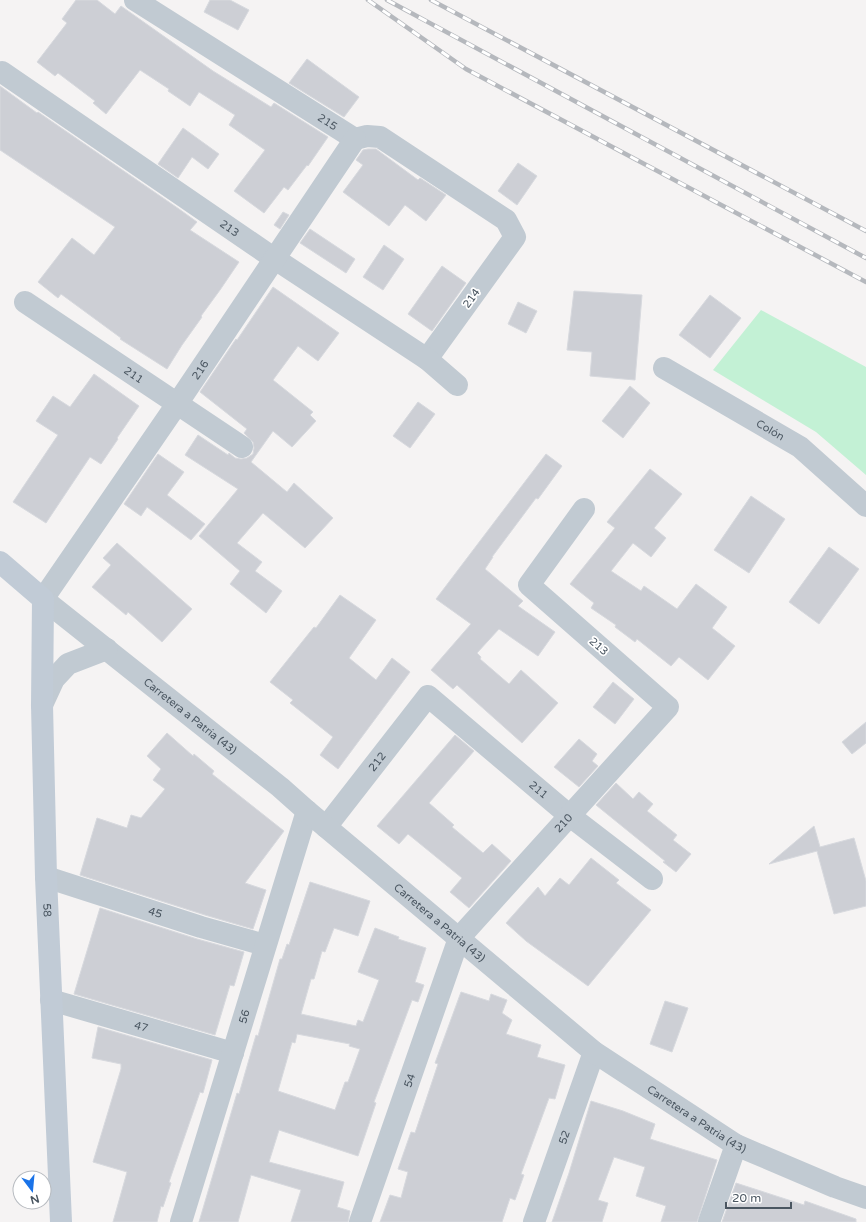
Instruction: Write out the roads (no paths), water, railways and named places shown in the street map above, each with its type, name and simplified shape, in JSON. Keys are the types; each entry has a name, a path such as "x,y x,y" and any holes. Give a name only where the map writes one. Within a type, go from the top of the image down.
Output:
{"main road":[{"path":"0,562 43,599"},
{"name":"58","path":"43,599 42,705 46,877 61,1222"}],"street":[{"name":"215","path":"135,0 355,140"},
{"name":"213","path":"2,72 275,259 427,359 457,385"},
{"name":"214","path":"355,140 367,136 380,137 506,220 515,237 427,359"},
{"name":"216","path":"43,599 355,140"},
{"name":"211","path":"25,302 242,447"},
{"name":"Colón","path":"664,368 800,446 866,506"},
{"name":"213","path":"584,510 529,585 668,707"},
{"name":"Carretera a Patria (43)","path":"43,599 280,787 326,828 594,1052 736,1145 835,1187 866,1198"},
{"path":"42,705 54,679 68,664 107,649"},
{"name":"211","path":"428,696 570,816 652,879"},
{"name":"212","path":"326,828 428,696"},
{"name":"210","path":"459,938 668,707"},
{"name":"56","path":"181,1222 307,811"},
{"name":"45","path":"46,877 200,927 265,945"},
{"name":"54","path":"360,1222 459,938"},
{"name":"47","path":"51,1000 233,1053"},
{"name":"52","path":"534,1222 594,1052"},
{"path":"709,1222 736,1145"}],"railway":[{"path":"368,0 466,69 866,282"},
{"path":"387,0 866,258"},
{"path":"431,0 866,231"}]}
